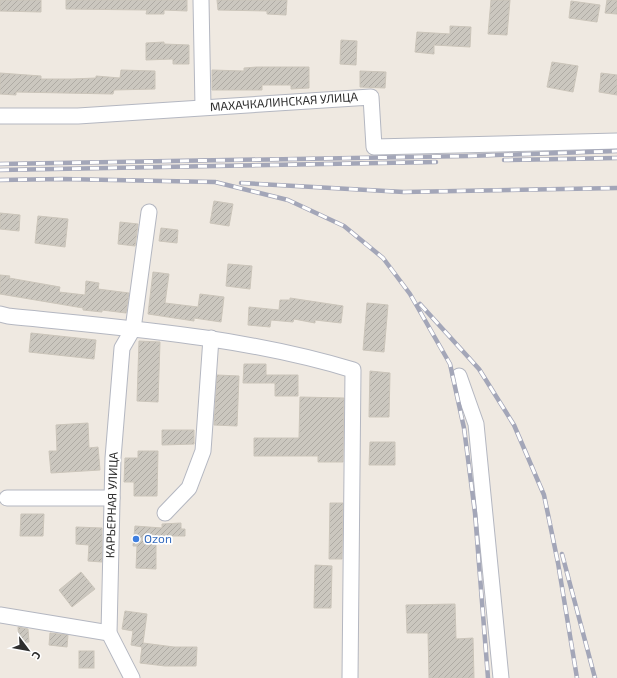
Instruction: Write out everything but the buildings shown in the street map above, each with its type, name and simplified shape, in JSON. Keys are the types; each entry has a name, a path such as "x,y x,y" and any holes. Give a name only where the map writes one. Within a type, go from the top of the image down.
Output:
{"street":[{"path":"201,0 203,107"},
{"name":"МАХАЧКАЛИНСКАЯ УЛИЦА","path":"0,116 78,116 371,96 374,147 617,141"},
{"name":"КАРЬЕРНАЯ УЛИЦА","path":"132,678 109,633 112,498 122,348 133,329 149,212"},
{"path":"0,314 211,338 301,356 354,370 350,678"},
{"path":"165,513 189,488 203,451 211,338"},
{"path":"459,376 476,424 501,678"},
{"path":"7,498 112,498"},
{"path":"0,615 109,633"}],"railway":[{"path":"0,164 468,156 617,151"},
{"path":"504,160 617,158"},
{"path":"0,170 436,162"},
{"path":"0,180 62,179 215,182 288,200 344,226 383,258 410,294 450,364 464,428 475,513 488,678"},
{"path":"241,183 404,192 617,188"},
{"path":"420,304 479,369 514,425 544,495 558,563 577,678"},
{"path":"562,554 595,678"}],"place":[{"name":"Ozon","path":"136,539"}]}
